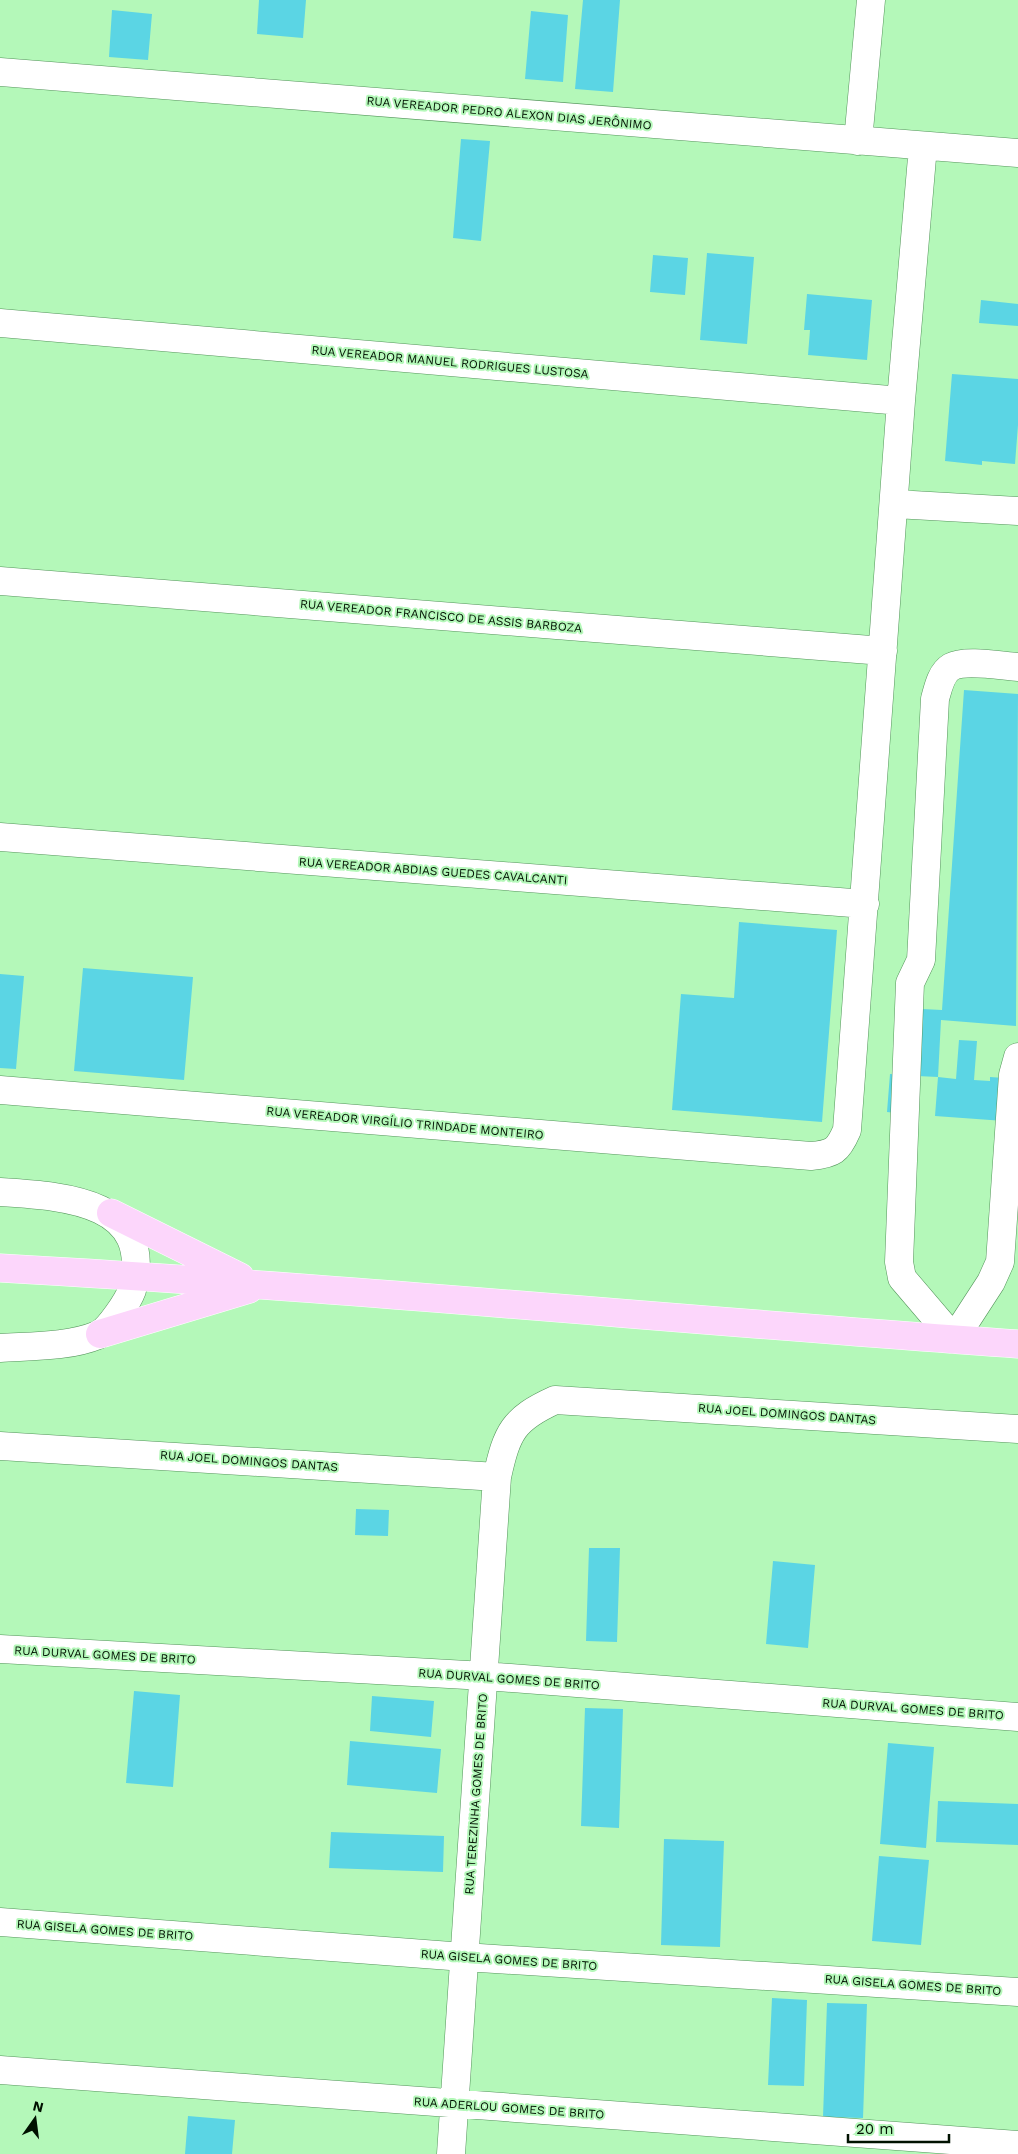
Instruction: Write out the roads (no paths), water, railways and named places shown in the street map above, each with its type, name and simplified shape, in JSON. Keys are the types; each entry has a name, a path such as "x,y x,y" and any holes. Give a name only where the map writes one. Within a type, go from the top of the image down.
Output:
{"main road":[{"path":"111,1213 258,1284"},
{"path":"0,1268 258,1284 497,1305 1018,1344"},
{"path":"100,1334 258,1284"}],"street":[{"path":"858,141 871,0"},
{"name":"RUA VEREADOR PEDRO ALEXON DIAS JERÔNIMO","path":"0,72 1018,153"},
{"name":"RUA VEREADOR VIRGÍLIO TRINDADE MONTEIRO","path":"0,1090 811,1156 829,1155 841,1145 847,1130 882,651 895,504 901,401 923,146"},
{"name":"RUA VEREADOR MANUEL RODRIGUES LUSTOSA","path":"0,323 901,401"},
{"path":"895,504 1018,511"},
{"name":"RUA VEREADOR FRANCISCO DE ASSIS BARBOZA","path":"0,581 882,651"},
{"path":"1018,667 963,664 950,668 941,679 935,699 921,960 910,983 899,1262 902,1278 954,1339 991,1282 1000,1262 1014,1075 1018,1057"},
{"name":"RUA VEREADOR ABDIAS GUEDES CAVALCANTI","path":"0,837 865,904"},
{"path":"0,1192 68,1198 94,1205 111,1213 129,1235 136,1252 136,1275 130,1296 100,1334 75,1341 0,1348"},
{"name":"RUA JOEL DOMINGOS DANTAS","path":"555,1400 1018,1429"},
{"name":"RUA TEREZINHA GOMES DE BRITO","path":"451,2154 485,1676 497,1477 504,1446 516,1424 534,1409 555,1400"},
{"name":"RUA JOEL DOMINGOS DANTAS","path":"0,1446 497,1477"},
{"name":"RUA DURVAL GOMES DE BRITO","path":"0,1649 485,1676 1018,1717"},
{"name":"RUA GISELA GOMES DE BRITO","path":"0,1922 464,1957 1018,1992"},
{"name":"RUA ADERLOU GOMES DE BRITO","path":"0,2070 1018,2145"}]}
